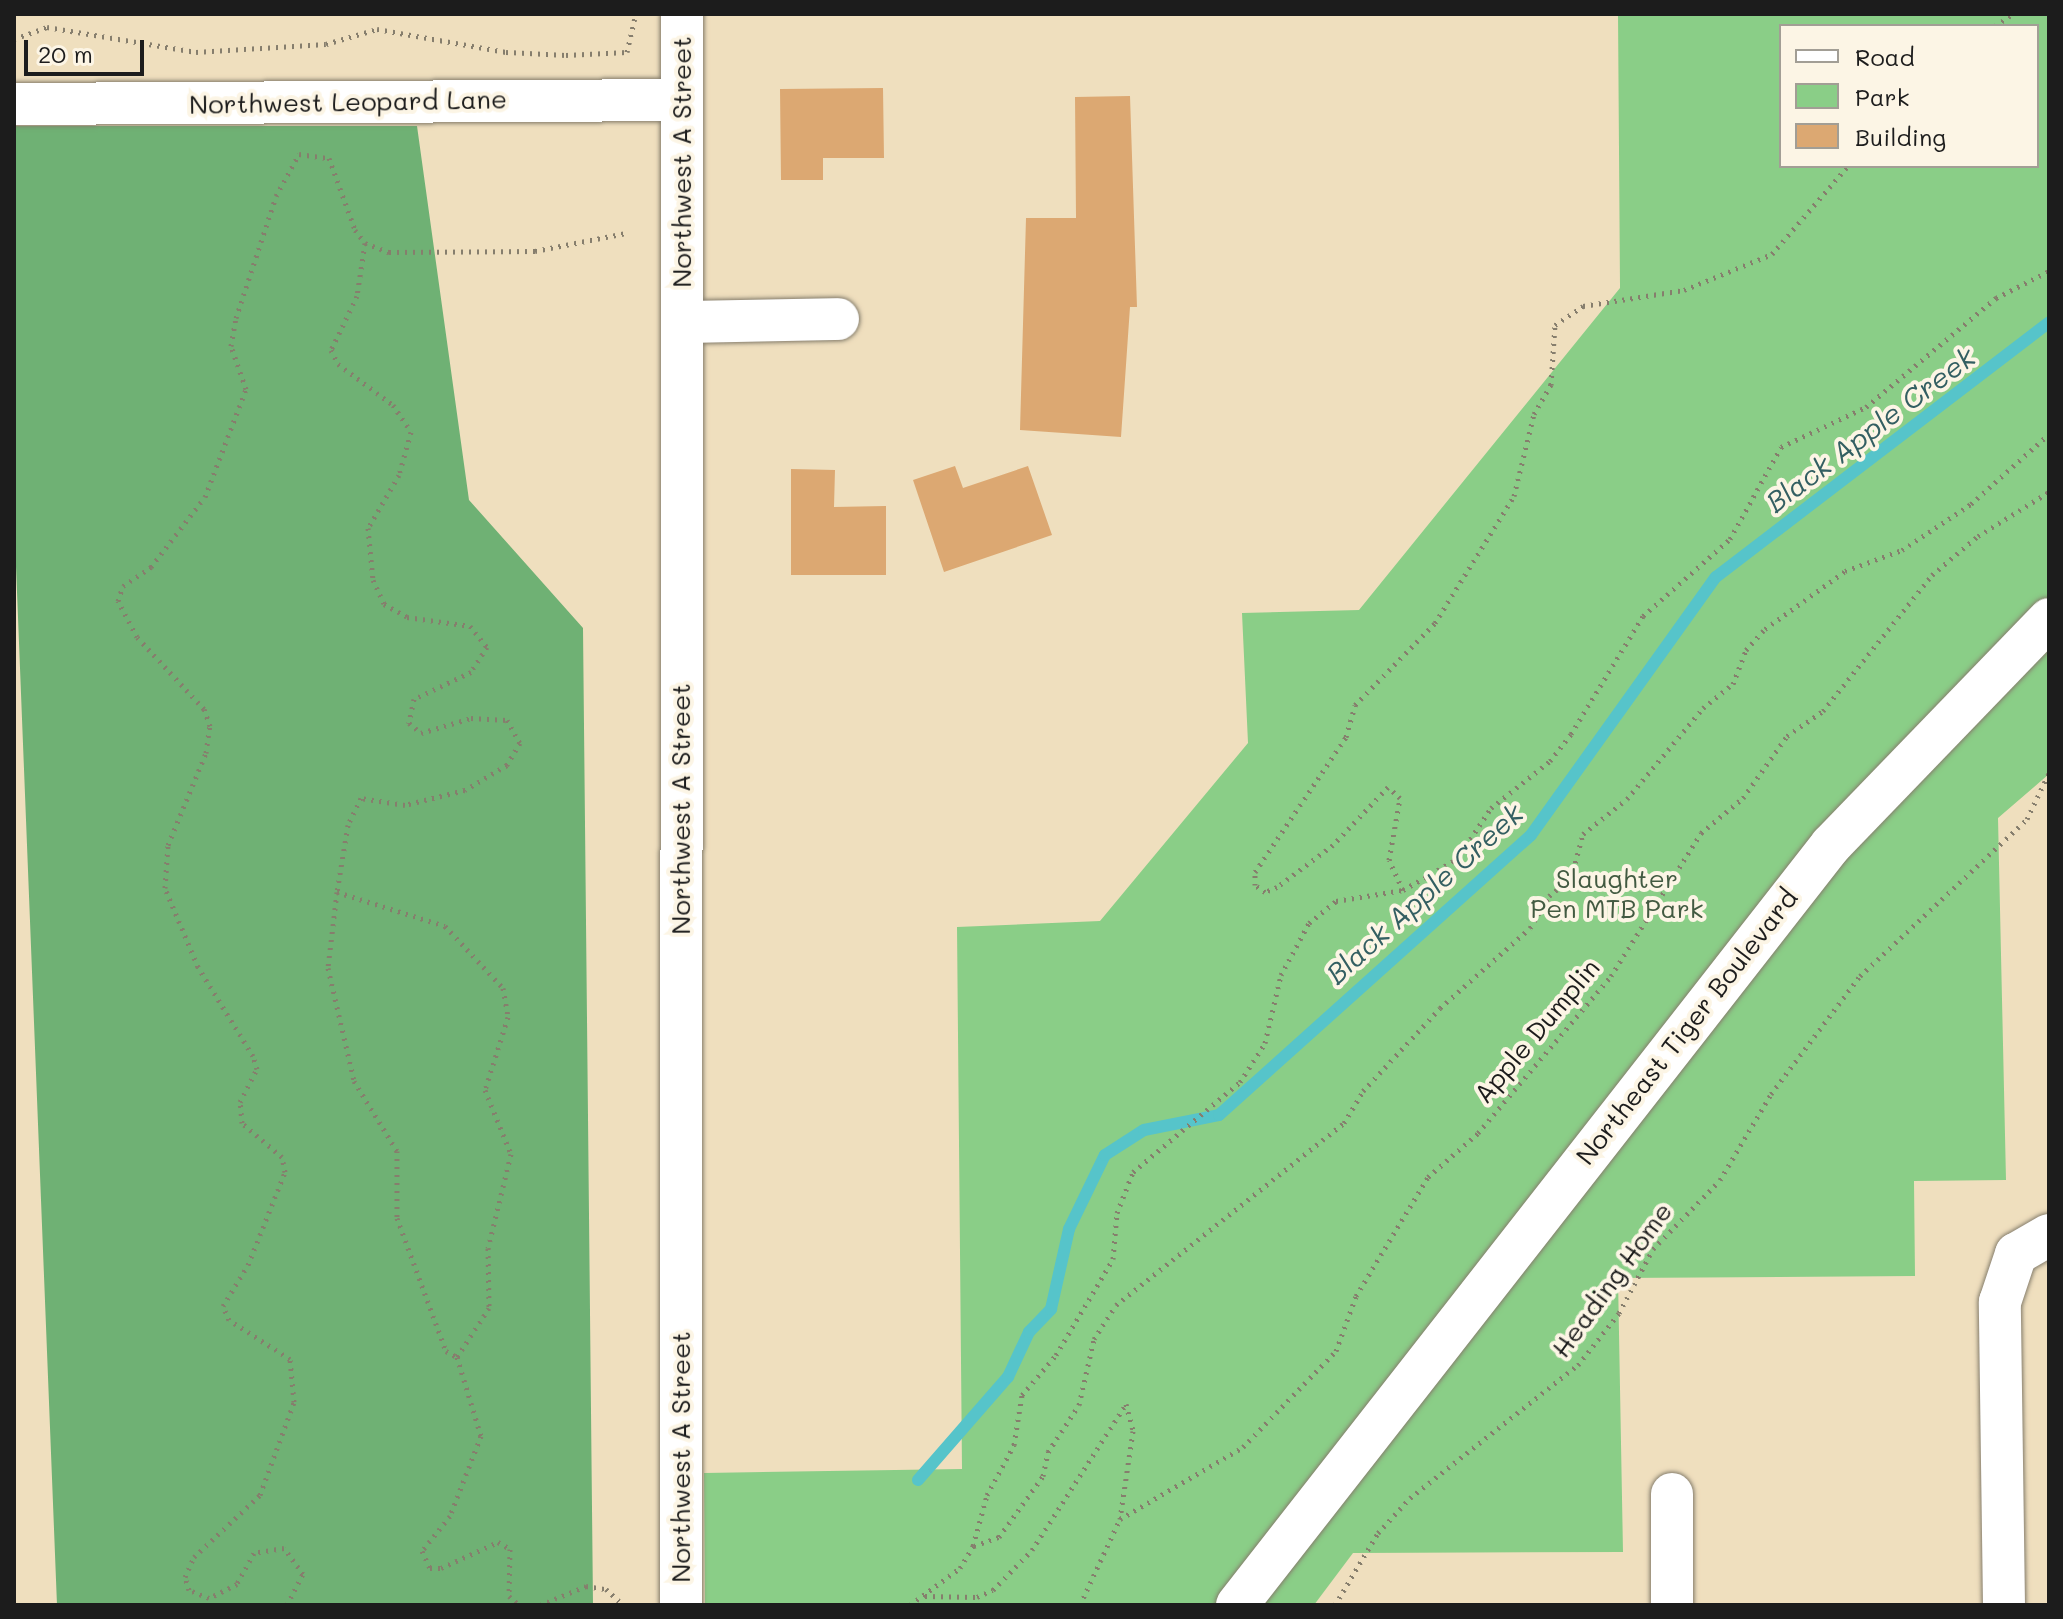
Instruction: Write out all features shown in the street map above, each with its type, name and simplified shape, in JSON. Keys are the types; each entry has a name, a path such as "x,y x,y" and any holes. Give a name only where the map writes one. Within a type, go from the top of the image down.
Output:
{"street":[{"name":"Northwest A Street","path":"681,1605 682,14"},
{"name":"Northwest Leopard Lane","path":"14,104 682,100"},
{"path":"683,322 838,319"},
{"name":"Northeast Tiger Boulevard","path":"1237,1605 1356,1460 1831,845 2049,619"},
{"path":"2004,1605 2000,1302 2032,1245"},
{"path":"1672,1494 1672,1605"}],"path":[{"path":"14,39 47,27 196,52 326,44 377,29 506,52 627,52 636,14"},
{"path":"287,1605 303,1574 284,1548 254,1553 237,1584 209,1598 189,1590 185,1577 194,1557 260,1495 294,1402 290,1359 229,1320 223,1306 248,1265 285,1172 282,1157 242,1123 240,1102 257,1069 253,1056 198,967 165,888 168,845 206,753 210,726 204,709 137,637 118,601 123,586 151,567 205,497 246,389 231,346 236,318 271,209 299,154 329,158 365,243 357,296 331,350 338,364 393,405 411,432 393,489 368,528 373,580 384,604 407,617 470,626 487,647 471,672 414,699 409,723 421,733 471,718 507,720 520,743 507,765 465,790 405,805 361,798 348,825 328,968 354,1081 397,1151 397,1218 446,1351 457,1357 481,1436 450,1516 422,1551 422,1561 441,1568 498,1542 510,1549 509,1596 519,1605"},
{"path":"1403,890 1389,860 1400,798 1388,787 1333,845 1277,887 1265,892 1255,885 1255,872 1346,737 1355,705 1435,623 1514,496 1534,414 1551,385 1555,325 1583,306 1684,290 1772,254 1846,168"},
{"path":"365,243 389,252 535,251 626,233"},
{"path":"910,1605 960,1568 973,1546 987,1495 1014,1445 1022,1395 1056,1355 1113,1259 1117,1213 1133,1172 1240,1082 1265,1043 1281,975 1309,923 1336,901 1403,890 1457,859 1491,808 1550,761 1643,616 1730,539 1781,447 1866,407 1996,298 2049,271"},
{"path":"973,1546 999,1537 1043,1476 1048,1452 1079,1405 1094,1339 1122,1298 1163,1261 1233,1218 1344,1123 1363,1091 1431,1017 1530,928 1549,896 1571,878 1583,834 1627,799 1703,708 1733,684 1746,650 1765,629 1845,571 1902,550 1971,504 2049,434"},
{"name":"Apple Dumplin","path":"1120,1519 1243,1447 1293,1402 1336,1351 1356,1296 1428,1177 1478,1133 1611,976 1701,833 1743,798 1787,736 1823,711 1932,575 1978,536 2049,492"},
{"name":"Heading Home","path":"1335,1605 1378,1533 1410,1498 1578,1365 1619,1313 1653,1249 1720,1180 1771,1094 1860,976 2027,819 2049,773"},
{"path":"337,892 445,926 503,988 508,1017 485,1090 511,1154 488,1248 489,1308 457,1357"},
{"path":"924,1596 977,1597 993,1590 1032,1550 1126,1404 1133,1431 1120,1519 1080,1605"},
{"path":"540,1605 586,1586 606,1589 623,1605"}],"green space":[{"name":"Slaughter Pen MTB Park","path":"1618,14 2049,14 2049,774 1998,818 2006,1180 1914,1181 1915,1276 1618,1278 1623,1552 1353,1553 1314,1605 705,1605 704,1473 962,1469 957,927 1100,921 1248,743 1242,613 1359,610 1620,288"},
{"path":"14,126 417,126 469,500 583,628 593,1605 57,1605 14,516"}],"building":[{"path":"883,88 884,158 823,158 823,180 781,180 780,89"},
{"path":"1130,96 1137,307 1130,307 1121,437 1020,430 1026,218 1076,218 1075,97"},
{"path":"955,466 963,488 1028,466 1052,535 944,572 913,480"},
{"path":"791,469 835,470 834,507 886,506 886,575 791,575"}],"waterway":[{"name":"Black Apple Creek","path":"918,1480 1008,1377 1029,1332 1051,1309 1069,1229 1105,1155 1144,1130 1219,1115 1531,835 1716,577 2049,322"}]}
